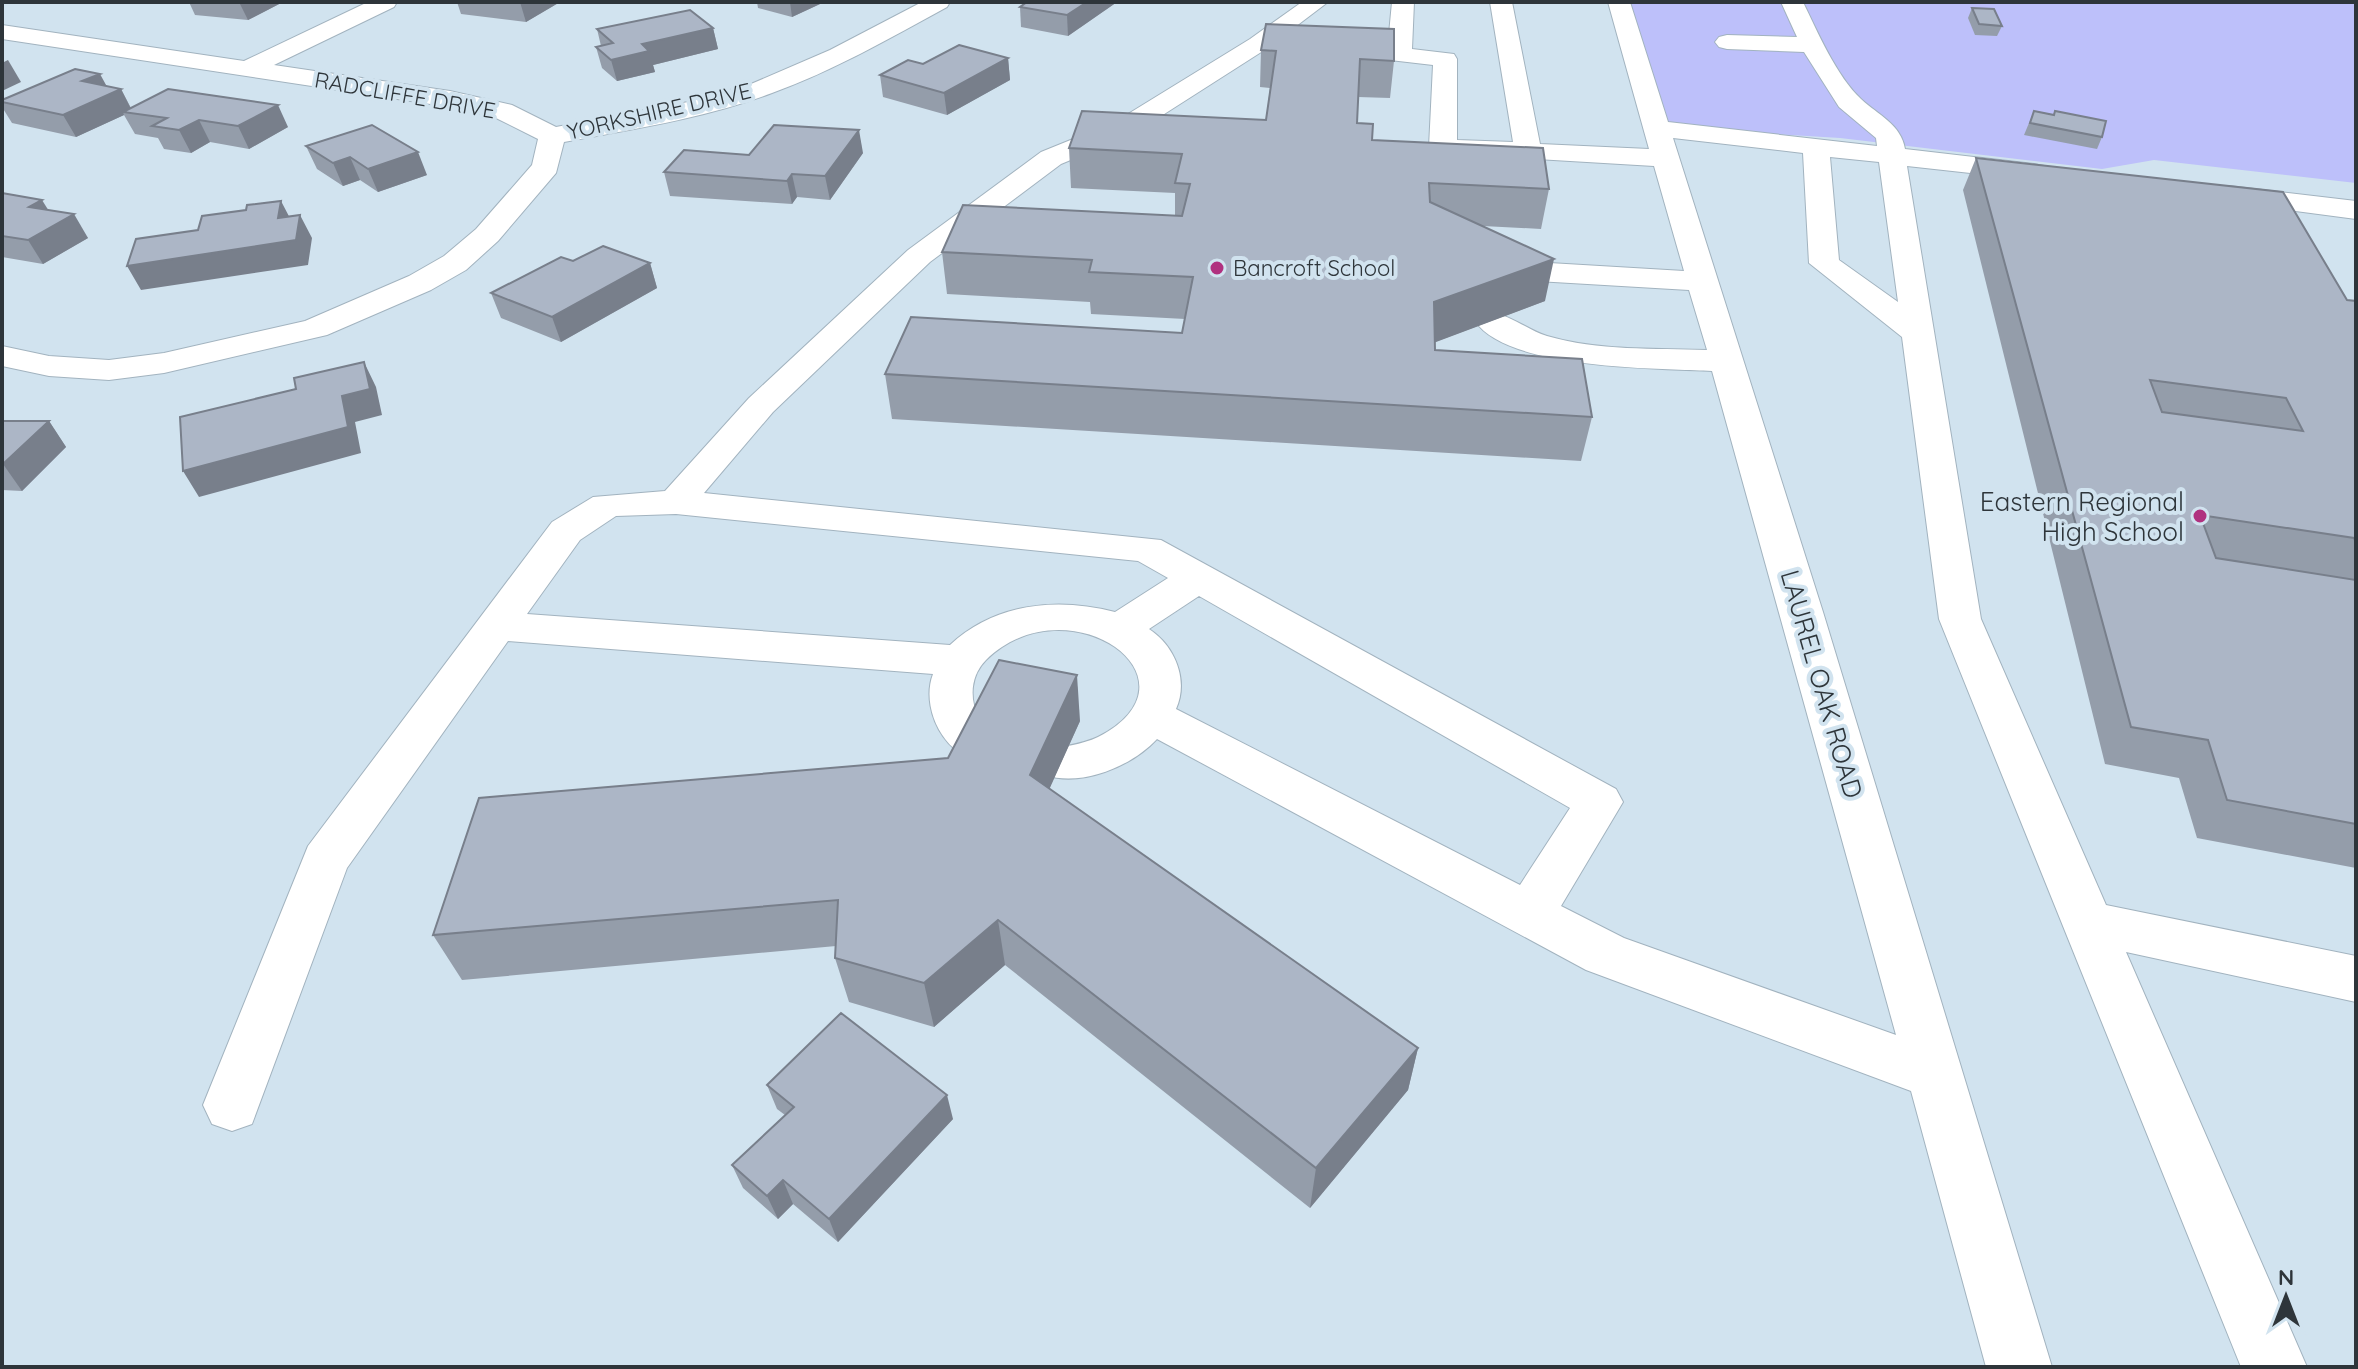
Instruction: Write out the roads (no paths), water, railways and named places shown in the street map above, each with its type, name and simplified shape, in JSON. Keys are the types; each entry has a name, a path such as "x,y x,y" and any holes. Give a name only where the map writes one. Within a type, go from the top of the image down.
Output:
{"street":[{"path":"247,69 386,2"},
{"name":"YORKSHIRE DRIVE","path":"552,136 625,123 734,97 852,49 939,2"},
{"path":"676,502 761,405 919,256 1051,158 1124,128 1258,44 1317,2"},
{"path":"1403,2 1391,54 1445,59 1443,147 1528,151 1660,143 1816,147 2062,176"},
{"path":"1501,2 1528,151"},
{"name":"LAUREL OAK ROAD","path":"1619,2 1802,612 2019,1367"},
{"path":"1792,2 1812,45 1848,102 1889,135 1960,619 2274,1367"},
{"name":"RADCLIFFE DRIVE","path":"2,32 463,102 503,111 552,136"},
{"path":"1727,42 1812,45"},
{"path":"1258,44 1290,47"},
{"path":"2,356 49,366 109,370 164,363 315,328 420,283 455,263 487,235 546,167 552,136"},
{"path":"1816,147 1824,263 1918,333"},
{"path":"2202,192 2356,210"},
{"path":"1497,278 1516,270 1701,281"},
{"path":"1491,321 1507,335 1555,350 1726,361"},
{"path":"232,1105 325,860 566,531 607,505 676,502 1147,549 1599,802 1529,915"},
{"path":"1119,629 1198,577"},
{"path":"984,747 966,734 953,710 951,685 961,661 990,634 1032,618 1078,616 1119,629 1149,652 1159,672 1160,694 1151,716 1130,739 1116,748 1082,760 1061,763"},
{"path":"496,626 961,661"},
{"path":"1151,716 1605,954 1934,1074"},
{"path":"2086,922 2356,979"}],"place":[{"name":"Bancroft School","path":"1217,268"},
{"name":"Eastern Regional High School","path":"2200,516"}]}
